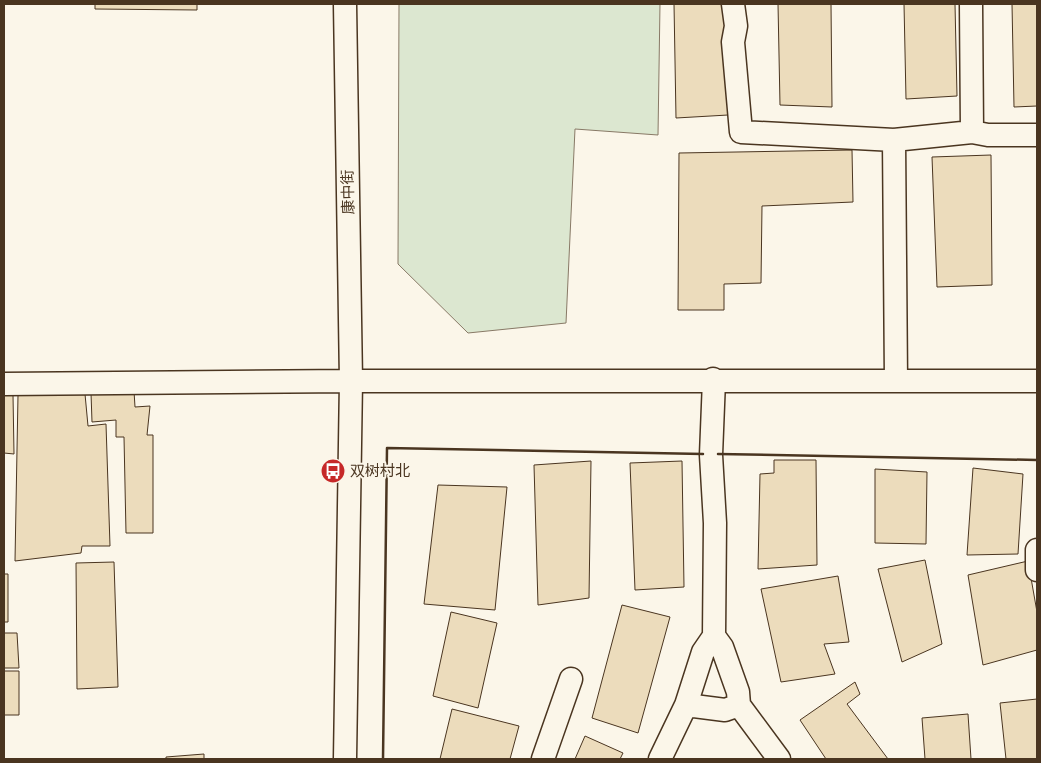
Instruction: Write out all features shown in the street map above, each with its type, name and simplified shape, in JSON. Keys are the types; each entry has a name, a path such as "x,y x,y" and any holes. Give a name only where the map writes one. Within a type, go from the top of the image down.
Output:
{"street":[{"name":"康中街","path":"345,4 351,381 345,759"},
{"path":"733,4 736,26 733,42 741,132 894,140 972,132 988,135 1037,134"},
{"path":"971,4 972,132"},
{"path":"894,140 896,381"},
{"path":"660,759 686,705 704,652 714,636 715,523 711,455 714,380"},
{"path":"4,384 351,381 1037,381"},
{"path":"1037,550 1037,570"},
{"path":"714,636 722,647 738,692 739,705 779,759"},
{"path":"543,759 571,679"},
{"path":"686,705 725,710 739,705"}],"green space":[{"path":"399,4 660,4 658,135 575,129 566,323 468,333 398,264"}],"building":[{"path":"95,4 197,4 197,10 95,9"},
{"path":"674,4 725,4 728,115 676,118"},
{"path":"778,4 831,4 832,107 780,105"},
{"path":"904,4 955,4 957,96 906,99"},
{"path":"1012,4 1037,4 1037,106 1014,107"},
{"path":"852,150 853,202 762,206 761,283 724,284 724,310 678,310 679,153"},
{"path":"991,155 992,285 937,287 932,157"},
{"path":"134,391 135,407 150,406 147,435 153,435 153,533 126,533 124,437 116,437 116,420 92,422 91,393"},
{"path":"85,394 88,426 106,424 110,546 82,546 81,553 15,561 18,395"},
{"path":"4,395 13,395 14,454 4,453"},
{"path":"774,460 816,460 817,565 758,569 760,474 774,473"},
{"path":"591,461 589,598 538,605 534,465"},
{"path":"682,461 684,587 635,590 630,463"},
{"path":"973,468 1023,474 1018,554 967,555"},
{"path":"875,469 927,472 926,544 875,543"},
{"path":"438,485 507,487 495,610 424,604"},
{"path":"925,560 942,644 902,662 878,569"},
{"path":"1028,561 1037,612 1037,650 983,665 968,575"},
{"path":"114,562 118,687 77,689 76,563"},
{"path":"4,574 8,574 8,622 4,622"},
{"path":"838,576 849,642 824,644 835,674 781,682 761,589"},
{"path":"622,605 670,617 638,733 592,718"},
{"path":"451,612 497,623 478,708 433,696"},
{"path":"4,633 17,633 19,668 4,668"},
{"path":"4,671 19,671 19,715 4,715"},
{"path":"855,682 860,694 847,704 888,759 826,759 800,720"},
{"path":"1037,699 1037,759 1006,759 1000,703"},
{"path":"452,709 519,726 510,759 440,759"},
{"path":"968,714 971,759 925,759 922,718"},
{"path":"585,736 623,753 620,759 575,759"},
{"path":"204,754 204,759 166,759 166,757"}],"wall":[{"path":"383,759 387,448 703,454"},
{"path":"718,454 1037,460"}],"place":[{"name":"双树村北","path":"333,471"}]}
